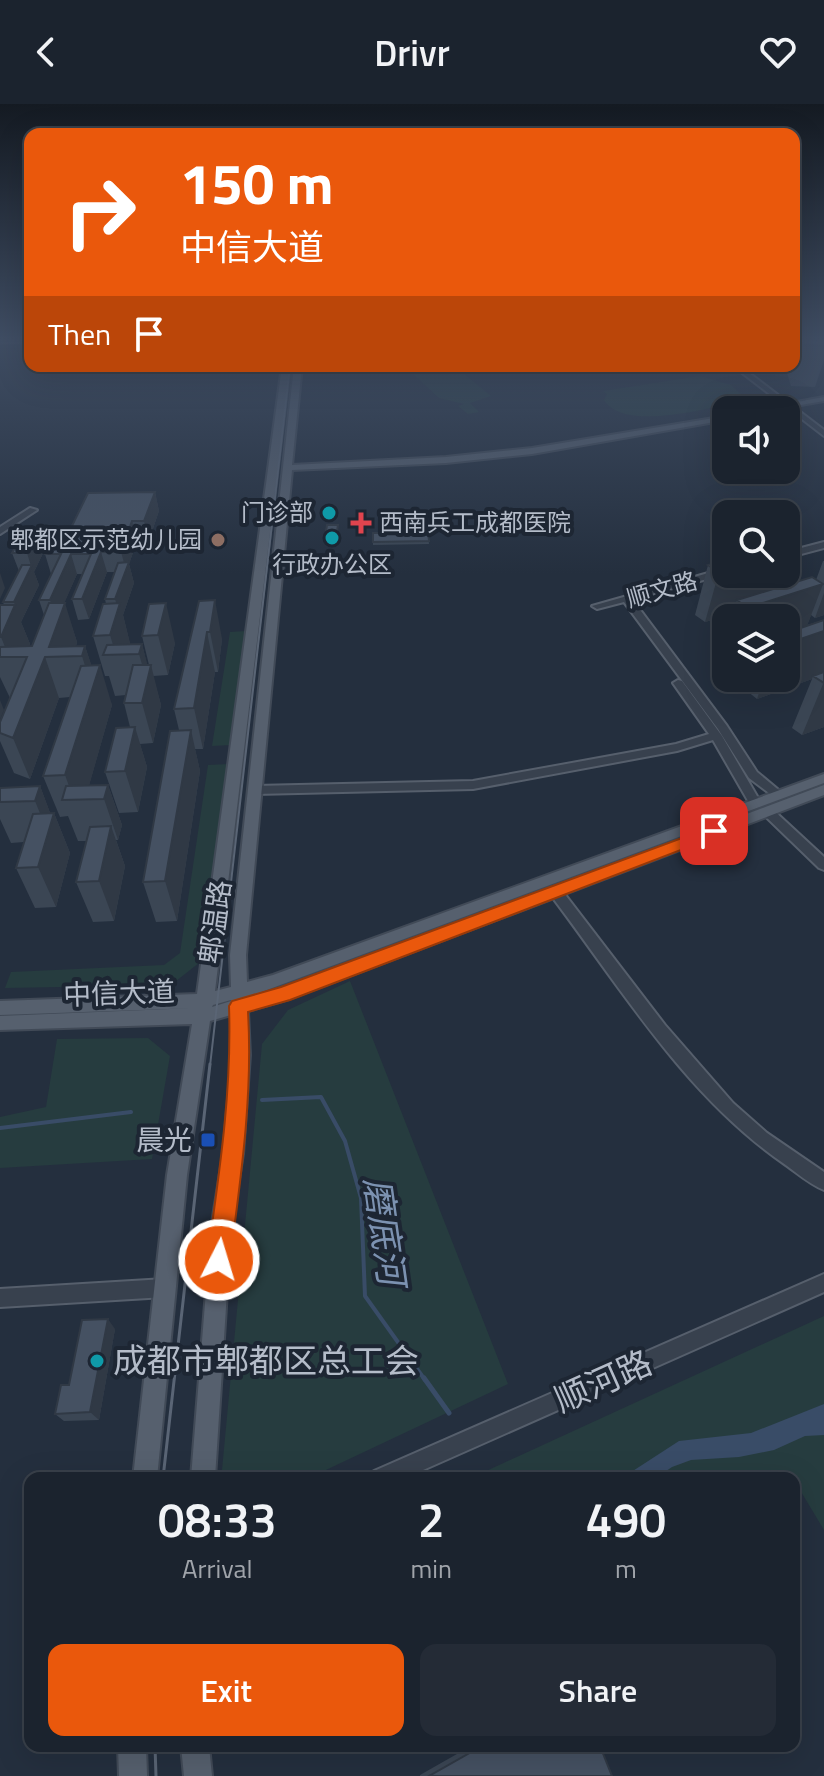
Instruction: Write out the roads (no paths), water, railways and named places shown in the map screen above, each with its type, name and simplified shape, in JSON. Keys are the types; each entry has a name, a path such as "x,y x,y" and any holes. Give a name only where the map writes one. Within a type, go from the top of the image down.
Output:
{"main road":[{"name":"郫温路","path":"146,1472 165,1288 212,955 279,418"},
{"name":"郫温路","path":"203,1472 221,1229 236,1126 241,1055 238,955 293,418"},
{"path":"288,467 446,460 532,451 712,419"},
{"name":"中信大道","path":"0,1023 202,1009 238,999 283,994 555,891 761,807 777,795 824,778"},
{"name":"中信大道","path":"238,999 275,981 761,807 824,790"},
{"name":"中信大道","path":"0,1008 202,1009"},
{"path":"132,1752 133,1776"},
{"path":"196,1752 198,1776"}],"street":[{"path":"800,419 824,436"},
{"path":"0,531 33,510"},
{"path":"800,551 824,545"},
{"name":"顺文路","path":"597,606 712,575"},
{"path":"622,600 761,807 824,865"},
{"path":"622,600 716,717 753,775 777,795"},
{"path":"255,790 473,785 677,747 716,736"},
{"path":"555,891 679,1052 728,1109 763,1140 824,1182"},
{"name":"顺河路","path":"395,1472 824,1283"},
{"path":"0,1298 165,1288"}],"water":[{"path":"824,1404 824,1435 805,1436 774,1450 739,1457 691,1460 665,1472 631,1472 679,1441 751,1433"}],"waterway":[{"name":"磨底河","path":"262,1100 321,1097 345,1141 361,1198 365,1296 425,1380"},
{"name":"磨底河","path":"0,1128 131,1112"},
{"name":"磨底河","path":"424,1378 449,1413"}],"tram line":[{"path":"210,1066 284,418"},
{"path":"164,1472 210,1064"},
{"path":"155,1752 156,1776"}],"place":[{"name":"门诊部","path":"329,513"},
{"name":"西南兵工成都医院","path":"361,523"},
{"name":"行政办公区","path":"332,538"},
{"name":"郫都区示范幼儿园","path":"218,540"},
{"name":"晨光","path":"208,1140"},
{"name":"成都市郫都区总工会","path":"97,1361"}]}
